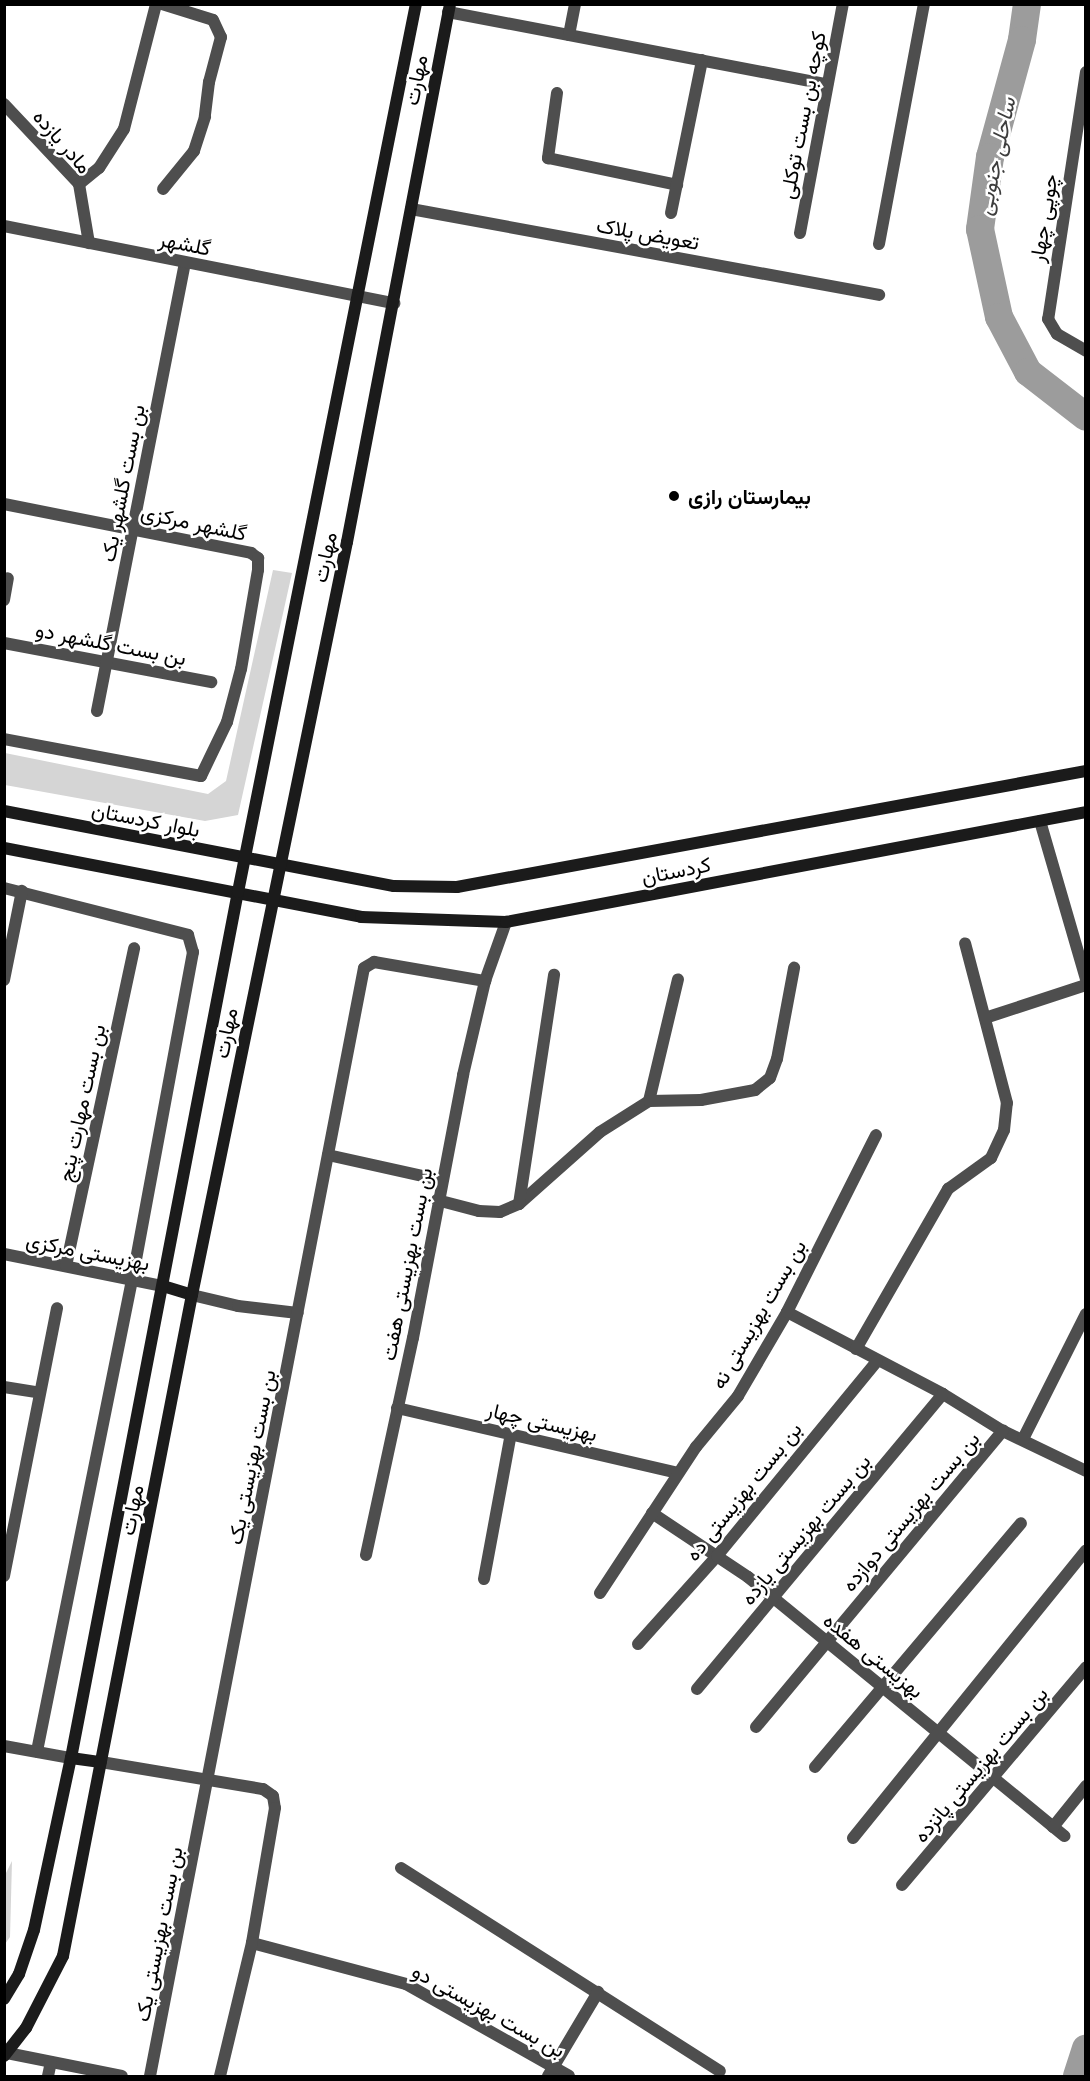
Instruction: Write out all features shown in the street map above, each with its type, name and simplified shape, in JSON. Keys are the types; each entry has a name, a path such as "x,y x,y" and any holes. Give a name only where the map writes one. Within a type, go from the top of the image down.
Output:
{"main road":[{"name":"مهارت","path":"4,1999 20,1974 34,1930 71,1758 244,858 416,4"},
{"name":"مهارت","path":"6,2054 47,1991 63,1956 192,1295 394,303 449,8"},
{"name":"کردستان","path":"279,866 394,886 457,887 1086,771"},
{"name":"بلوار کردستان","path":"4,811 279,866"},
{"name":"کردستان","path":"272,900 361,916 506,922 1086,812"},
{"path":"4,848 272,900"},
{"path":"163,1286 192,1295"},
{"path":"71,1758 101,1762"}],"street":[{"path":"79,184 99,168 123,129 156,4"},
{"path":"162,4 213,20 220,26 221,37 209,82 205,117 194,151 163,189"},
{"path":"568,35 575,4"},
{"name":"کوچه بن بست توکلی","path":"800,233 843,4"},
{"path":"879,244 924,4"},
{"path":"449,8 568,35 827,84"},
{"path":"671,213 702,60"},
{"name":"چوپی چهار","path":"1086,72 1048,319 1057,334 1086,351"},
{"path":"557,93 548,158 677,185"},
{"name":"مادر یازده","path":"4,104 79,184 89,243"},
{"name":"تعویض پلاک","path":"411,209 879,295"},
{"name":"گلشهر","path":"4,226 394,303"},
{"name":"بن بست گلشهر یک","path":"97,711 184,262"},
{"name":"گلشهر مرکزی","path":"4,504 251,553 258,558 258,570 241,669 227,722 201,776 4,739"},
{"path":"4,600 8,578"},
{"name":"بن بست گلشهر دو","path":"4,643 211,682"},
{"path":"1040,821 1086,979"},
{"path":"4,888 188,935 192,942 132,1280 37,1752"},
{"path":"4,980 22,891"},
{"name":"بن بست بهزیستی هفت","path":"366,1556 441,1180 485,981 506,922"},
{"path":"856,1350 948,1189 991,1158 1004,1130 1007,1103 965,943"},
{"name":"بن بست مهارت پنج","path":"66,1266 134,948"},
{"name":"بن بست بهزیستی یک","path":"150,2076 366,964 374,962 485,981"},
{"path":"437,1200 479,1211 500,1212 519,1204 600,1132 649,1101 701,1100 755,1090 770,1078 777,1059 794,968"},
{"path":"519,1204 554,975"},
{"path":"649,1101 678,979"},
{"path":"985,1018 1086,986"},
{"name":"بن بست بهزیستی نه","path":"600,1593 678,1473 721,1413 738,1395 788,1312 876,1135"},
{"path":"328,1155 441,1180"},
{"name":"بهزیستی مرکزی","path":"4,1254 163,1286"},
{"path":"192,1295 238,1306 298,1313"},
{"path":"4,1576 57,1308"},
{"path":"788,1312 856,1350 944,1394 1003,1431 1086,1471"},
{"path":"1023,1439 1086,1314"},
{"name":"بن بست بهزیستی ده","path":"638,1644 717,1556 877,1361"},
{"path":"4,1387 40,1393"},
{"name":"بن بست بهزیستی یازده","path":"697,1689 944,1394"},
{"name":"بهزیستی چهار","path":"397,1408 678,1473"},
{"name":"بن بست بهزیستی دوازده","path":"756,1727 1003,1431"},
{"path":"484,1579 512,1434"},
{"name":"بهزیستی هفده","path":"652,1513 773,1597 1065,1836"},
{"path":"815,1767 1021,1523"},
{"path":"854,1838 1086,1550"},
{"name":"بن بست بهزیستی پانزده","path":"902,1885 995,1779 1086,1667"},
{"path":"4,1746 71,1758"},
{"path":"101,1762 208,1779 263,1790 273,1796 275,1808 252,1943 220,2076"},
{"path":"1053,1827 1086,1786"},
{"path":"401,1868 720,2071"},
{"name":"بن بست بهزیستی دو","path":"252,1943 406,1984 550,2071 569,2076"},
{"path":"550,2071 598,1992"},
{"path":"6,2054 122,2076"},
{"path":"48,2076 51,2062"}],"shaded area":[{"path":"273,570 292,573 238,815 205,821 5,785 5,753 208,794 226,781"},
{"path":"12,1861 10,1937 5,1944 5,1875"}],"waterway":[{"name":"ساحلی جنوبی","path":"1027,4 1022,40 990,157 980,229 999,317 1028,372 1086,417"},
{"name":"ساحلی جنوبی","path":"1077,2076 1086,2048"}],"place":[{"name":"بیمارستان رازی","path":"674,496"}]}
